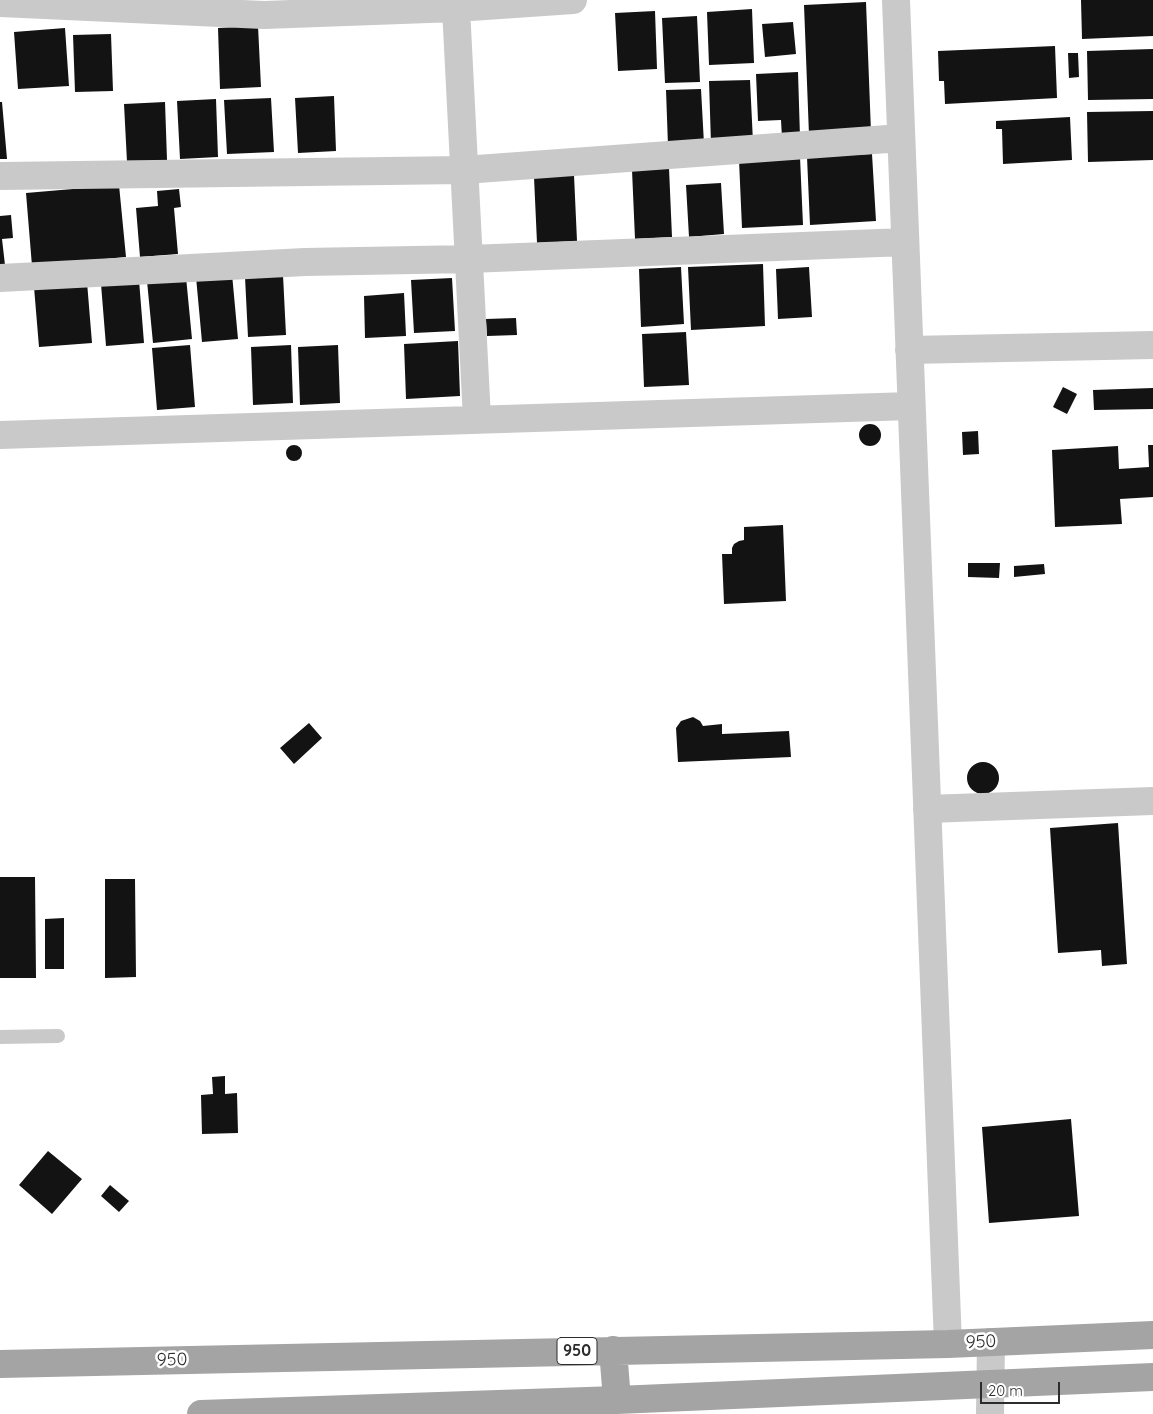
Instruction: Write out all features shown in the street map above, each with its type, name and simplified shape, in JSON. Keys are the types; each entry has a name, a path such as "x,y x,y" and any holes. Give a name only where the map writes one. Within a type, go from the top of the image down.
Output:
{"main road":[{"name":"950","path":"0,1364 948,1344 1153,1335"},
{"path":"613,1350 617,1400"},
{"path":"201,1414 617,1400 1153,1377"}],"street":[{"path":"0,3 264,15 456,8 573,0"},
{"path":"896,0 948,1344"},
{"path":"456,8 477,419"},
{"path":"0,176 464,170 901,138"},
{"path":"0,278 305,262 469,259 905,242"},
{"path":"909,350 1153,345"},
{"path":"0,435 911,406"},
{"path":"927,809 1153,801"},
{"path":"990,1414 991,1342"}],"lane":[{"path":"0,1038 58,1036"}],"building":[{"path":"1081,0 1153,0 1153,36 1082,39"},
{"path":"866,2 871,132 809,135 804,5"},
{"path":"752,9 754,63 709,65 707,12"},
{"path":"655,11 657,69 618,71 615,13"},
{"path":"697,16 700,82 665,83 662,18"},
{"path":"793,22 796,54 765,57 762,24"},
{"path":"258,26 261,87 220,89 218,28"},
{"path":"65,28 69,86 18,89 14,32"},
{"path":"111,34 113,91 75,92 73,35"},
{"path":"1055,46 1057,98 945,104 944,81 939,81 938,51"},
{"path":"1153,49 1153,99 1088,100 1087,51"},
{"path":"1068,53 1078,53 1079,77 1069,78"},
{"path":"798,72 800,137 782,138 781,120 758,121 756,74"},
{"path":"750,80 753,142 711,144 709,81"},
{"path":"701,89 704,144 668,146 666,90"},
{"path":"334,96 336,151 298,153 295,98"},
{"path":"271,98 274,152 227,154 224,100"},
{"path":"216,99 218,157 180,159 177,101"},
{"path":"0,102 2,102 7,159 0,159"},
{"path":"165,102 167,160 127,162 124,104"},
{"path":"1153,111 1153,160 1088,162 1087,112"},
{"path":"1070,117 1072,160 1003,164 1002,129 996,129 996,121"},
{"path":"872,154 876,221 810,225 807,157"},
{"path":"800,157 803,225 742,228 739,160"},
{"path":"669,168 672,237 635,239 632,170"},
{"path":"574,175 577,241 537,243 534,177"},
{"path":"721,183 724,234 689,237 686,185"},
{"path":"119,185 126,257 32,266 26,193"},
{"path":"179,189 181,207 174,208 178,254 140,257 136,208 158,206 157,191"},
{"path":"11,215 13,238 2,239 5,265 0,266 0,216"},
{"path":"763,264 765,326 691,330 688,267"},
{"path":"681,267 684,324 641,327 639,269"},
{"path":"809,267 812,317 778,319 776,269"},
{"path":"232,274 238,339 202,342 196,277"},
{"path":"283,275 286,335 248,337 245,277"},
{"path":"186,277 192,339 153,343 147,281"},
{"path":"452,278 455,331 414,333 411,280"},
{"path":"139,280 144,343 106,346 101,284"},
{"path":"87,282 92,343 39,347 34,287"},
{"path":"404,293 406,336 365,338 364,296"},
{"path":"516,318 517,335 487,336 486,319"},
{"path":"686,332 689,385 644,387 642,334"},
{"path":"458,341 460,396 406,399 404,344"},
{"path":"190,345 195,407 157,410 152,348"},
{"path":"291,345 293,403 253,405 251,347"},
{"path":"338,345 340,403 300,405 298,347"},
{"path":"1063,387 1077,394 1067,414 1053,407"},
{"path":"1153,388 1153,409 1094,410 1093,390"},
{"path":"870,424 878,427 881,435 878,443 870,446 862,443 859,435 862,427"},
{"path":"978,431 979,454 963,455 962,432"},
{"path":"294,445 300,447 302,453 300,459 294,461 288,459 286,453 288,447"},
{"path":"1148,445 1153,445 1153,497 1120,499 1122,524 1055,527 1052,450 1118,446 1119,469 1149,467"},
{"path":"783,525 786,601 724,604 722,554 732,554 734,544 744,540 744,527"},
{"path":"968,563 1000,563 999,578 968,577"},
{"path":"1044,564 1045,574 1014,577 1014,566"},
{"path":"693,717 700,721 703,726 722,724 722,734 789,731 791,757 678,762 676,728 681,721"},
{"path":"309,723 322,738 294,764 280,748"},
{"path":"983,762 995,766 999,778 995,790 983,794 971,790 967,778 971,766"},
{"path":"1118,823 1127,964 1102,966 1101,950 1058,953 1050,828"},
{"path":"0,877 35,877 36,978 0,978"},
{"path":"105,879 135,879 136,977 105,978"},
{"path":"64,918 64,969 45,969 45,919"},
{"path":"225,1076 225,1094 237,1093 238,1133 202,1134 201,1095 213,1094 212,1077"},
{"path":"1071,1119 1079,1216 989,1223 982,1127"},
{"path":"48,1151 82,1179 52,1214 19,1185"},
{"path":"110,1185 129,1201 119,1212 101,1196"}]}
